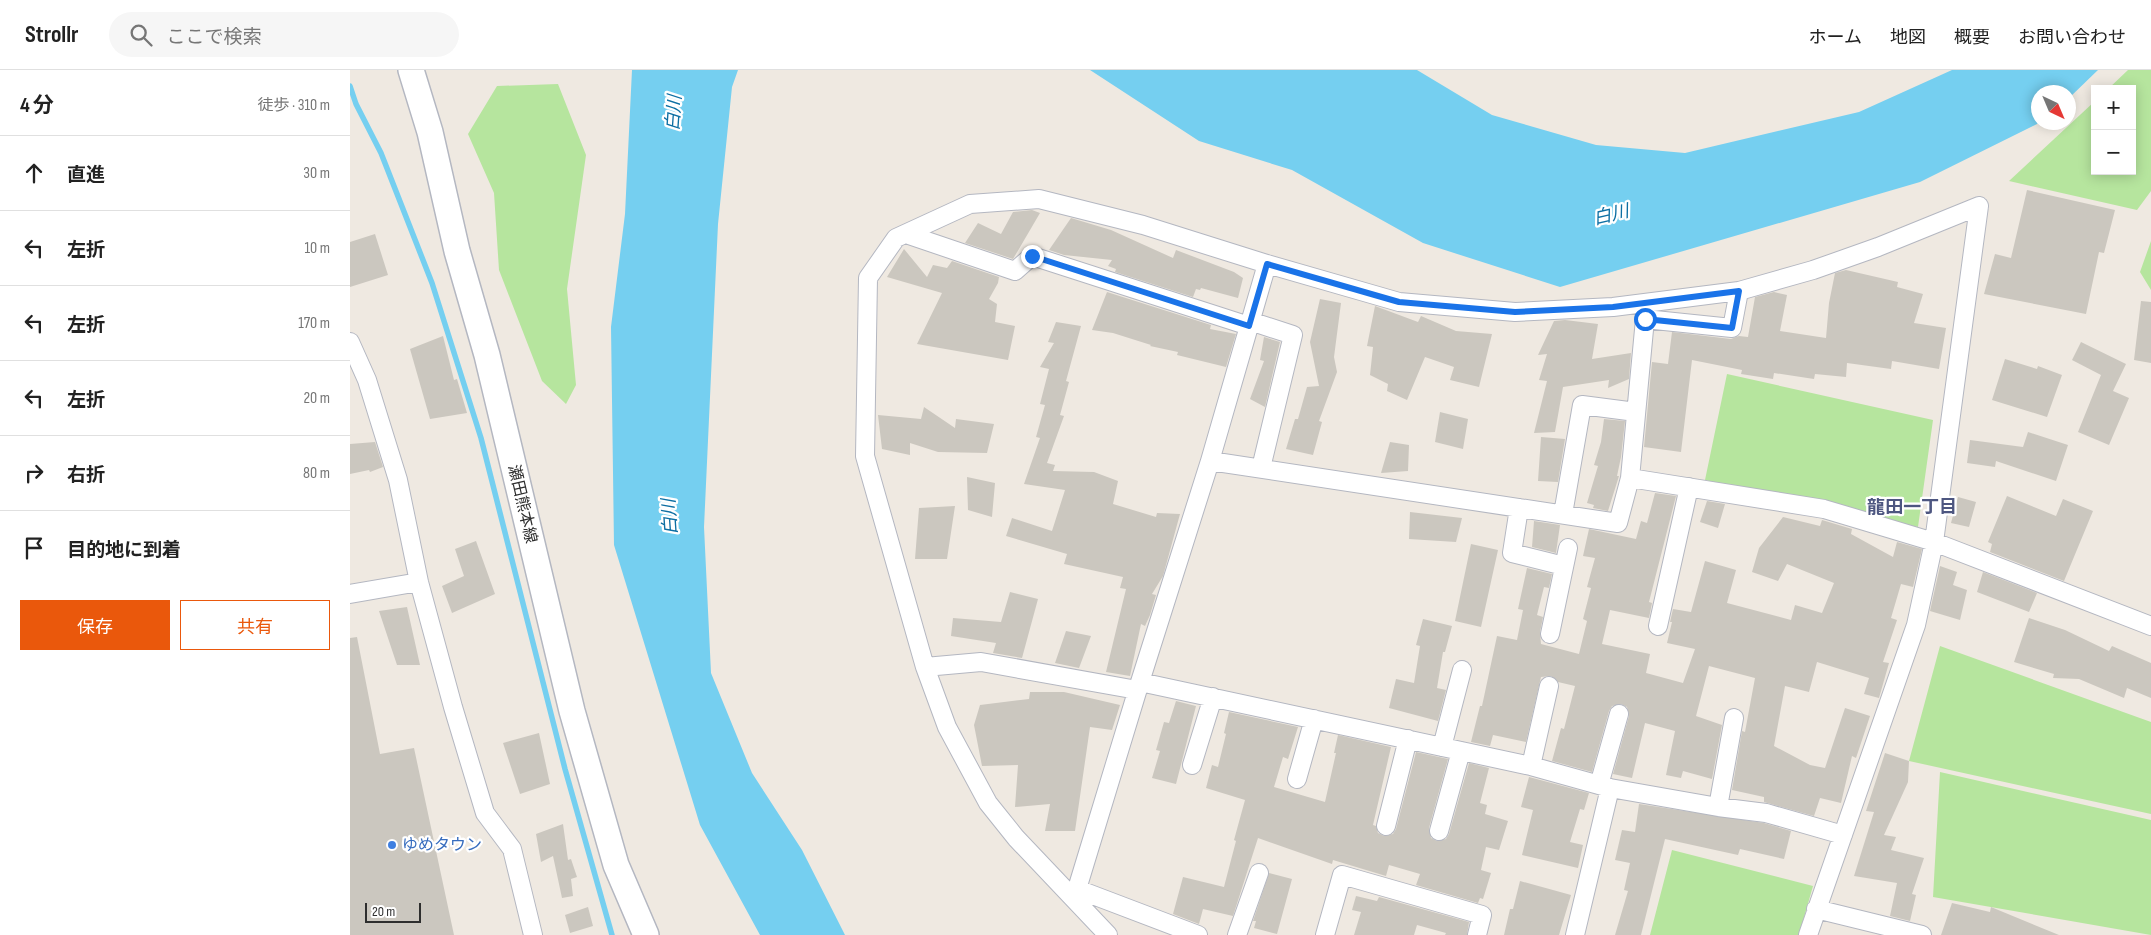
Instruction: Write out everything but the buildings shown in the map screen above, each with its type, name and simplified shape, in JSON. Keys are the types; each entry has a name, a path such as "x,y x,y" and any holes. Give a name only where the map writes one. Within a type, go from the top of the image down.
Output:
{"main road":[{"name":"瀬田熊本線","path":"411,70 430,132 457,251 487,356 572,711 616,865 646,935"}],"street":[{"path":"1108,935 1073,892 1011,833 988,803 947,727 925,667 865,456 868,278 896,238 970,204 1039,199 1143,225 1267,264 1399,302 1515,312 1613,307 1739,291 1813,270 1878,247 1979,206 1934,542 1916,625 1808,935"},
{"path":"906,234 1015,271 1032,256 1250,324 1293,335 1261,468"},
{"path":"1073,892 1210,461 1267,264"},
{"path":"1210,461 1618,523 1630,478 1645,319 1732,328 1739,291"},
{"path":"350,342 367,380 398,480 419,582 453,707 485,812 512,849 533,935"},
{"path":"1564,514 1582,405 1636,412"},
{"path":"1630,478 1824,509 1934,542 2151,626"},
{"path":"1658,626 1689,488"},
{"path":"1519,508 1512,553 1564,566"},
{"path":"1550,634 1568,548"},
{"path":"350,594 419,582"},
{"path":"925,667 981,662 1213,697 1531,766 1604,787 1783,817 1843,835"},
{"path":"1442,747 1462,670"},
{"path":"1531,766 1549,686"},
{"path":"1192,765 1213,697"},
{"path":"1575,935 1619,714"},
{"path":"1718,807 1734,718"},
{"path":"1297,779 1314,719"},
{"path":"1386,826 1408,739"},
{"path":"1439,831 1461,751"},
{"path":"1237,935 1258,874"},
{"path":"1325,935 1342,875 1482,915 1477,935"},
{"path":"1073,892 1198,935"},
{"path":"1816,909 1922,935"}],"green space":[{"path":"2128,70 2151,70 2151,191 2137,210 2009,181 2064,130 2076,130 2076,119 2091,105 2091,175 2136,175 2136,85 2112,85"},
{"path":"558,84 586,155 567,289 576,385 566,404 542,381 499,270 494,193 468,134 497,86"},
{"path":"2151,241 2151,290 2140,272"},
{"path":"1727,374 1933,420 1918,527 1705,480"},
{"path":"1940,646 2151,722 2151,814 1909,761"},
{"path":"1940,772 2151,820 2151,935 1933,897"},
{"path":"1672,850 1813,886 1799,935 1650,935"}],"water":[{"name":"白川","path":"632,70 738,70 732,87 718,224 704,527 711,673 752,773 802,850 845,935 760,935 700,825 614,545 611,327 625,214"},
{"name":"白川","path":"1090,70 1417,70 1492,115 1596,145 1685,153 1859,112 1952,70 2098,70 2076,91 2076,85 2031,85 2031,127 1920,182 1560,287 1423,243 1292,170 1199,141"}],"waterway":[{"path":"350,86 356,104 381,153 432,283 481,438 565,769 612,935"}],"place":[{"name":"ゆめタウン","path":"392,845"}],"district":[{"name":"龍田一丁目","path":"1912,507"}],"route":[{"path":"1032,256 1249,326 1267,264 1399,302 1515,312 1613,307 1739,291 1732,328 1645,319"}]}
